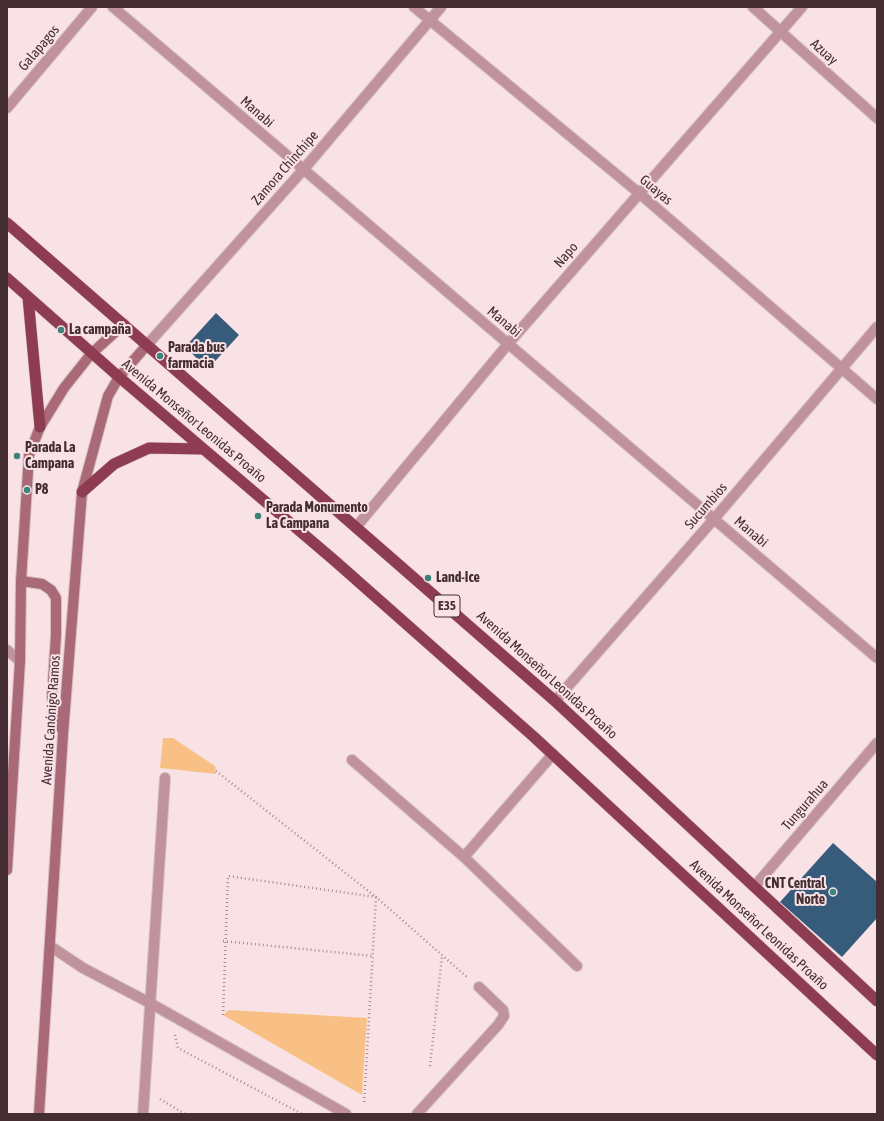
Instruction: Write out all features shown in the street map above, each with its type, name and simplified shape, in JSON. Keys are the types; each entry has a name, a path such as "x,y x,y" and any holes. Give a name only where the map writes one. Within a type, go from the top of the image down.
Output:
{"highway":[{"name":"Avenida Monseñor Leonidas Proaño","path":"7,223 357,526 555,701 877,1001"},
{"name":"Avenida Monseñor Leonidas Proaño","path":"7,278 91,354 335,561 553,754 877,1055"},
{"path":"28,297 40,427"},
{"path":"82,492 114,464 149,448 203,449"}],"main road":[{"path":"7,870 20,661 21,580 29,455 40,427 64,388 91,354 124,324"},
{"name":"Avenida Canónigo Ramos","path":"39,1114 63,734 82,492 108,396 119,377 147,345"},
{"path":"21,580 42,584 51,590 56,598 56,634 52,698 63,734"}],"street":[{"name":"Galapagos","path":"7,108 92,7"},
{"name":"Manabi","path":"113,7 302,170 877,658"},
{"name":"Guayas","path":"414,7 639,193 877,399"},
{"name":"Zamora Chinchipe","path":"147,345 302,170 442,7"},
{"name":"Azuay","path":"753,7 877,118"},
{"name":"Napo","path":"357,526 508,344 802,7"},
{"name":"Sucumbios","path":"555,701 714,519 877,327"},
{"path":"7,650 20,661"},
{"name":"Tungurahua","path":"755,886 877,744"},
{"path":"464,857 553,754"},
{"path":"352,760 464,857 577,966"},
{"path":"143,1114 165,778"},
{"path":"50,946 83,968 150,1003 346,1114"},
{"path":"417,1114 498,1025 504,1016 503,1010 479,987"}],"path":[{"path":"216,771 376,897 479,987"},
{"path":"223,1015 228,876 376,897"},
{"path":"364,1105 376,897"},
{"path":"225,941 373,956"},
{"path":"430,1066 442,955"},
{"path":"174,1033 178,1048 302,1114"},
{"path":"145,1090 185,1114"}],"shaded area":[{"path":"163,738 173,738 215,766 216,774 160,768"},
{"path":"229,1010 367,1018 362,1095 223,1015"}],"building":[{"path":"216,313 239,335 208,369 185,347"},
{"name":"CNT Central Norte","path":"833,843 877,882 877,918 842,957 780,902"}],"place":[{"name":"La campaña","path":"61,330"},
{"name":"Parada bus farmacia","path":"160,356"},
{"name":"Parada La Campana","path":"17,456"},
{"name":"P8","path":"27,490"},
{"name":"Parada Monumento La Campana","path":"258,516"},
{"name":"Land-Ice","path":"428,578"},
{"name":"CNT Central Norte","path":"833,892"}]}
